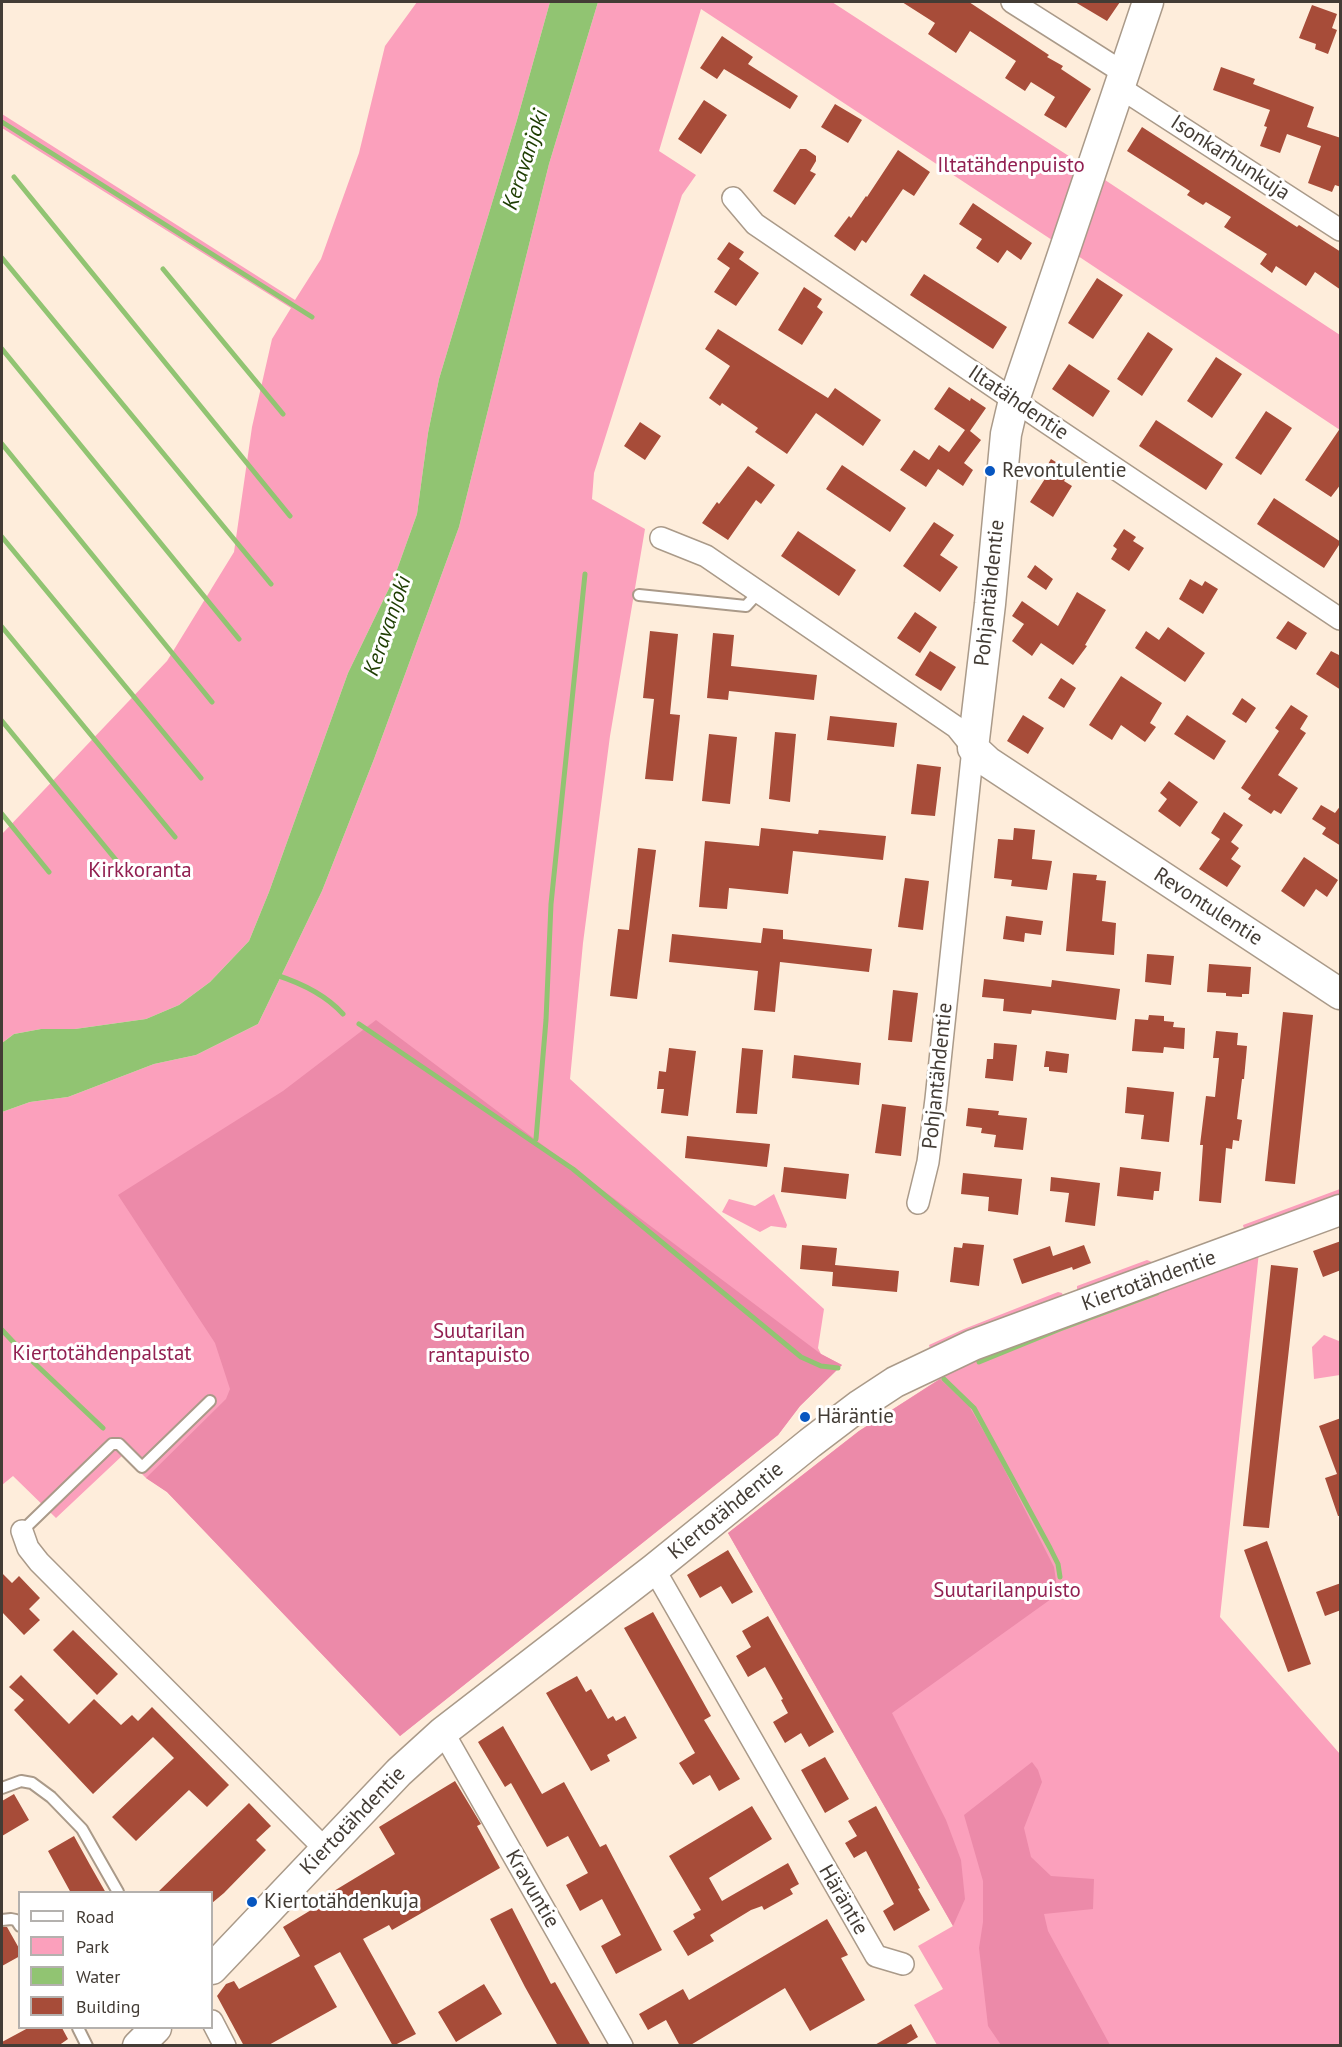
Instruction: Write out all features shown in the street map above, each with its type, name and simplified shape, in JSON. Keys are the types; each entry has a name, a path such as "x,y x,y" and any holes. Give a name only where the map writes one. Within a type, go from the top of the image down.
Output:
{"street":[{"name":"Isonkarhunkuja","path":"1012,2 1121,80 1341,230"},
{"name":"Pohjantähdentie","path":"918,1203 928,1161 935,1110 990,604 1006,434 1014,400 1148,2"},
{"name":"Iltatähdentie","path":"733,198 754,224 1341,619"},
{"name":"Revontulentie","path":"661,538 706,556 956,727 988,762 1341,994"},
{"name":"Kiertotähdentie","path":"213,1968 399,1772 444,1732 654,1569 860,1404 895,1382 974,1345 1341,1210"},
{"path":"22,1531 28,1548 39,1562 325,1849"},
{"name":"Häräntie","path":"654,1569 876,1956 903,1964"},
{"name":"Kravuntie","path":"444,1732 622,2046"},
{"path":"213,2023 225,2046"},
{"path":"138,2046 155,2029"}],"lane":[{"path":"639,595 746,606 758,593"},
{"path":"22,1531 112,1444 119,1444 142,1467 210,1401"},
{"path":"2,1788 21,1781 32,1783 51,1797 82,1829 117,1891"},
{"path":"2,1920 11,1919 18,1923"},
{"path":"78,2029 87,2046"}],"green space":[{"name":"Kirkkoranta","path":"417,2 550,2 439,379 428,433 417,514 394,578 348,673 269,892 249,941 210,982 179,1005 146,1019 75,1029 41,1029 14,1034 2,1043 2,834 167,661 234,552 252,427 272,339 291,308 2,128 2,114 295,300 321,259 359,153 385,46"},
{"name":"Suutarilan rantapuisto","path":"598,2 832,2 1078,162 1052,240 701,9 659,151 696,175 682,195 594,473 592,499 645,529 610,736 583,943 570,1079 824,1309 818,1348 821,1354 842,1365 800,1406 778,1435 400,1736 167,1492 146,1478 123,1455 56,1518 13,1476 2,1485 2,1112 30,1102 68,1097 154,1064 196,1055 258,1024 322,891 374,759 459,527 549,164"},
{"name":"Iltatähdenpuisto","path":"1105,180 1340,335 1340,430 1078,256"},
{"path":"376,1020 821,1354 842,1365 800,1406 778,1435 400,1736 167,1492 146,1478 226,1399 230,1389 215,1343 118,1195 283,1091"},
{"path":"1340,1189 1340,1199 1245,1233 1243,1225"},
{"path":"774,1194 787,1225 786,1228 771,1226 760,1232 722,1212 729,1199 755,1206"},
{"name":"Suutarilanpuisto","path":"1259,1252 1220,1617 1340,1754 1340,2045 937,2045 914,2005 943,1989 918,1946 953,1926 728,1533 859,1431 952,1371 990,1352"},
{"path":"1147,1260 1152,1262 1153,1266 1077,1293 1077,1286"},
{"path":"1058,1292 1062,1293 1064,1299 931,1353 929,1345"},
{"path":"1324,1335 1339,1341 1340,1375 1314,1379 1312,1347"},
{"path":"940,1379 969,1406 994,1449 1054,1567 1058,1594 892,1713 946,1820 961,1860 965,1899 953,1926 728,1533 859,1431"},
{"path":"1032,1762 1042,1782 1024,1828 1031,1857 1051,1876 1094,1879 1093,1909 1044,1914 1048,1931 1110,2045 1001,2045 988,2026 979,1948 983,1922 983,1881 964,1815"}],"water":[{"name":"Keravanjoki","path":"550,2 598,2 549,164 459,527 374,759 322,891 258,1024 196,1055 154,1064 68,1097 30,1102 2,1112 2,1043 14,1034 41,1029 75,1029 146,1019 179,1005 210,982 249,941 348,673 394,578 417,514 428,433 439,379"}],"building":[{"path":"902,2 969,2 1049,55 1047,57 1063,66 1061,69 1091,89 1066,128 1044,115 1055,97 1031,82 1025,91 1005,78 1016,61 970,31 956,53 928,34 935,23"},
{"path":"1075,2 1120,2 1107,21"},
{"path":"1312,5 1337,14 1332,28 1337,30 1328,54 1315,49 1316,44 1299,38"},
{"path":"722,36 753,57 748,64 798,96 790,109 724,69 717,79 700,68"},
{"path":"1221,67 1255,79 1253,84 1314,107 1307,127 1341,138 1341,187 1335,185 1332,192 1308,183 1321,146 1287,134 1280,153 1260,146 1270,110 1213,90"},
{"path":"704,100 727,115 701,154 678,139"},
{"path":"835,104 862,120 848,143 821,127"},
{"path":"1142,127 1297,227 1299,225 1341,252 1341,290 1315,272 1306,286 1276,266 1272,273 1260,264 1267,254 1224,227 1231,217 1206,202 1203,205 1187,195 1190,191 1127,151"},
{"path":"800,149 806,149 816,156 816,161 810,171 816,174 795,205 773,191"},
{"path":"898,150 930,172 914,196 903,189 866,243 862,240 855,251 834,236 867,197"},
{"path":"973,203 1032,243 1021,260 1007,250 998,263 976,248 982,239 959,224"},
{"path":"729,242 744,252 739,259 759,273 736,306 714,292 730,268 717,259"},
{"path":"924,274 1007,327 993,349 910,295"},
{"path":"1097,278 1123,295 1093,339 1068,323"},
{"path":"804,287 822,299 817,307 823,312 802,345 778,330"},
{"path":"718,329 828,398 835,388 881,420 863,446 816,413 787,454 755,432 758,428 722,403 720,406 709,398 730,366 705,349"},
{"path":"1148,332 1173,349 1142,396 1117,379"},
{"path":"1216,357 1242,374 1212,418 1187,401"},
{"path":"1069,364 1110,391 1093,417 1052,389"},
{"path":"949,387 970,401 971,398 986,408 970,431 981,440 964,463 973,470 963,486 938,469 926,487 900,470 914,450 929,460 939,445 949,452 965,430 934,409"},
{"path":"1266,411 1292,428 1261,475 1235,458"},
{"path":"1156,420 1223,464 1206,490 1139,446"},
{"path":"640,422 661,436 645,460 624,446"},
{"path":"1341,427 1341,484 1331,497 1305,480"},
{"path":"1051,459 1070,471 1064,481 1072,486 1053,517 1030,502 1048,474 1044,471"},
{"path":"842,465 906,508 890,532 826,489"},
{"path":"748,466 775,485 761,504 756,500 728,540 702,523"},
{"path":"1274,498 1341,542 1324,568 1257,524"},
{"path":"934,522 954,535 940,555 958,567 940,592 903,566"},
{"path":"1124,529 1136,537 1133,541 1144,548 1129,571 1111,559 1117,549 1113,546"},
{"path":"798,531 856,570 839,596 781,556"},
{"path":"1035,565 1053,579 1046,590 1027,577"},
{"path":"1190,579 1202,586 1205,581 1218,589 1203,614 1179,599"},
{"path":"1077,592 1106,610 1085,645 1087,646 1073,665 1041,643 1032,656 1012,641 1024,624 1012,616 1022,601 1058,626"},
{"path":"915,612 937,627 920,653 897,638"},
{"path":"1288,621 1307,633 1296,650 1276,638"},
{"path":"1168,627 1205,653 1185,682 1135,648 1146,631 1159,640"},
{"path":"650,631 678,634 670,714 680,715 673,781 645,779 654,699 643,698"},
{"path":"713,633 734,635 731,666 817,675 814,700 729,691 728,700 707,698"},
{"path":"930,651 956,667 941,691 915,675"},
{"path":"1331,651 1341,656 1341,690 1316,674"},
{"path":"1121,676 1162,703 1150,723 1156,727 1145,742 1121,725 1112,740 1089,725"},
{"path":"1061,678 1076,688 1064,708 1048,698"},
{"path":"1242,698 1256,708 1246,723 1232,714"},
{"path":"1291,705 1308,716 1300,729 1306,733 1278,775 1298,788 1281,814 1274,810 1271,814 1248,799 1251,795 1241,788 1279,731 1275,728"},
{"path":"1023,715 1044,728 1028,754 1007,741"},
{"path":"1187,715 1226,741 1214,760 1174,734"},
{"path":"830,716 897,723 894,747 827,740"},
{"path":"775,732 796,734 790,802 769,799"},
{"path":"709,734 737,737 730,804 702,801"},
{"path":"917,764 941,767 935,816 911,814"},
{"path":"1169,781 1198,802 1180,827 1158,811 1167,799 1160,793"},
{"path":"1321,805 1335,813 1341,805 1341,846 1322,834 1326,828 1312,819"},
{"path":"1224,812 1243,825 1231,842 1239,848 1231,859 1241,866 1227,887 1199,869 1220,839 1211,833"},
{"path":"761,828 818,834 819,830 886,836 883,860 793,851 788,894 729,888 727,909 699,907 705,841 759,846"},
{"path":"1014,828 1035,830 1032,859 1052,861 1047,890 1011,886 1012,880 994,878 998,839 1013,840"},
{"path":"638,848 656,850 637,999 610,996 618,929 629,930"},
{"path":"1304,857 1338,880 1327,897 1316,889 1304,907 1281,891"},
{"path":"1073,873 1097,875 1096,880 1106,881 1102,921 1116,923 1114,955 1066,951"},
{"path":"905,878 929,881 923,930 898,927"},
{"path":"1006,916 1043,921 1041,935 1025,933 1024,942 1003,939"},
{"path":"763,928 783,930 783,939 872,949 869,972 780,962 775,1012 754,1010 758,971 669,962 672,934 761,943"},
{"path":"1147,954 1174,956 1171,985 1145,982"},
{"path":"1209,964 1251,967 1249,994 1242,994 1242,997 1207,992"},
{"path":"984,979 1051,987 1052,980 1120,989 1116,1020 1032,1010 1031,1014 1003,1011 1004,999 982,997"},
{"path":"893,990 918,993 912,1042 888,1040"},
{"path":"1283,1012 1313,1015 1295,1184 1265,1181"},
{"path":"1149,1015 1164,1016 1164,1021 1174,1022 1173,1027 1185,1028 1184,1049 1164,1047 1163,1053 1132,1051 1135,1019 1148,1020"},
{"path":"1216,1031 1238,1033 1237,1045 1247,1046 1237,1119 1242,1120 1239,1141 1233,1140 1232,1149 1226,1148 1221,1203 1199,1201 1203,1145 1200,1145 1206,1096 1215,1097 1219,1058 1213,1058"},
{"path":"994,1043 1017,1045 1013,1081 985,1078 987,1059 993,1059"},
{"path":"669,1048 696,1051 688,1116 661,1113 664,1089 657,1089 659,1071 666,1072"},
{"path":"742,1048 763,1050 757,1114 736,1113"},
{"path":"1046,1051 1069,1054 1067,1073 1049,1071 1049,1067 1044,1067"},
{"path":"794,1055 861,1063 859,1085 792,1078"},
{"path":"1127,1087 1174,1092 1169,1142 1141,1139 1144,1115 1125,1113"},
{"path":"882,1104 906,1107 901,1156 875,1153"},
{"path":"968,1108 999,1111 998,1115 1027,1118 1023,1150 994,1147 996,1135 981,1133 982,1128 966,1126"},
{"path":"687,1136 770,1144 767,1167 685,1158"},
{"path":"784,1167 849,1174 846,1199 781,1192"},
{"path":"1120,1167 1161,1172 1159,1191 1154,1191 1153,1200 1117,1196"},
{"path":"963,1173 1022,1179 1018,1215 988,1211 989,1197 961,1194"},
{"path":"1051,1177 1100,1183 1095,1226 1065,1222 1069,1193 1050,1191"},
{"path":"1341,1241 1341,1270 1323,1277 1313,1251"},
{"path":"963,1243 984,1245 979,1286 950,1282 954,1247 962,1248"},
{"path":"802,1245 837,1248 835,1265 899,1271 897,1292 832,1286 833,1272 800,1269"},
{"path":"1084,1245 1091,1263 1022,1284 1013,1259 1050,1246 1053,1256"},
{"path":"1271,1265 1298,1268 1269,1528 1243,1526"},
{"path":"1341,1418 1341,1516 1338,1516 1325,1478 1337,1474 1319,1426"},
{"path":"1267,1541 1311,1664 1288,1672 1244,1550"},
{"path":"728,1550 753,1592 732,1604 721,1586 700,1598 687,1575"},
{"path":"2,1573 12,1583 19,1576 40,1598 29,1609 40,1620 24,1635 2,1612"},
{"path":"1341,1583 1341,1610 1325,1616 1316,1592"},
{"path":"653,1612 711,1716 704,1720 740,1779 719,1791 710,1775 693,1785 679,1763 695,1753 624,1628"},
{"path":"768,1616 834,1732 809,1747 801,1733 785,1743 773,1722 788,1713 765,1667 748,1677 736,1656 751,1647 742,1631"},
{"path":"73,1630 118,1674 97,1695 53,1650"},
{"path":"21,1675 69,1724 94,1699 121,1725 132,1715 138,1721 152,1707 229,1785 207,1807 189,1790 136,1841 112,1817 174,1758 153,1737 93,1794 14,1710 24,1700 9,1687"},
{"path":"577,1676 586,1692 591,1689 608,1719 613,1716 616,1721 625,1716 637,1738 607,1755 610,1761 591,1771 546,1693"},
{"path":"503,1726 542,1794 564,1782 600,1847 606,1844 662,1950 616,1974 601,1946 621,1935 602,1899 580,1911 566,1885 588,1873 568,1836 547,1847 511,1783 505,1787 478,1742"},
{"path":"825,1757 849,1799 825,1813 801,1770"},
{"path":"455,1781 481,1824 477,1826 500,1868 392,1930 389,1925 363,1939 416,2034 393,2046 340,1952 314,1966 337,2007 267,2046 244,2046 217,1996 226,1984 234,1981 239,1989 300,1956 283,1927 326,1901 324,1897 395,1854 379,1827"},
{"path":"14,1794 29,1820 2,1836 2,1801"},
{"path":"249,1803 271,1826 256,1840 266,1850 213,1902 213,1891 159,1891"},
{"path":"752,1806 772,1839 709,1878 722,1901 788,1863 799,1884 790,1889 793,1894 764,1910 762,1906 751,1910 710,1935 714,1941 688,1956 673,1931 695,1918 693,1914 701,1910 669,1856"},
{"path":"876,1806 930,1910 894,1931 883,1911 894,1904 866,1851 854,1858 845,1843 857,1836 848,1821"},
{"path":"74,1836 105,1891 70,1891 48,1851"},
{"path":"512,1908 551,1984 555,1982 591,2046 558,2046 490,1919"},
{"path":"827,1919 848,1955 841,1958 865,2000 810,2031 785,1988 689,2046 680,2046 666,2020 648,2030 639,2014 683,1989 689,2000"},
{"path":"2,1927 7,1927 18,1946 18,1957 2,1966"},
{"path":"484,1984 502,2014 456,2042 438,2012"},
{"path":"911,2024 918,2037 903,2046 873,2046"},
{"path":"26,2029 63,2029 68,2039 58,2046 2,2046 2,2042"}],"waterway":[{"path":"2,122 312,317"},
{"path":"14,177 290,516"},
{"path":"2,258 271,584"},
{"path":"163,269 283,414"},
{"path":"2,349 239,639"},
{"path":"2,444 212,702"},
{"path":"2,537 201,778"},
{"path":"536,1139 546,1020 551,904 585,574"},
{"path":"2,627 175,837"},
{"path":"2,721 116,860"},
{"path":"2,814 49,872"},
{"path":"276,975 312,990 343,1014"},
{"path":"359,1024 573,1169 801,1357 821,1366 838,1368"},
{"path":"979,1362 1157,1293"},
{"path":"2,1330 17,1346"},
{"path":"30,1359 103,1428"},
{"path":"944,1379 974,1408 1050,1548 1058,1564 1060,1577"}],"place":[{"name":"Revontulentie","path":"990,471"},
{"name":"Häräntie","path":"805,1417"},
{"name":"Kiertotähdenkuja","path":"252,1902"}],"park label":[{"name":"Kiertotähdenpalstat","path":"102,1354"}]}
